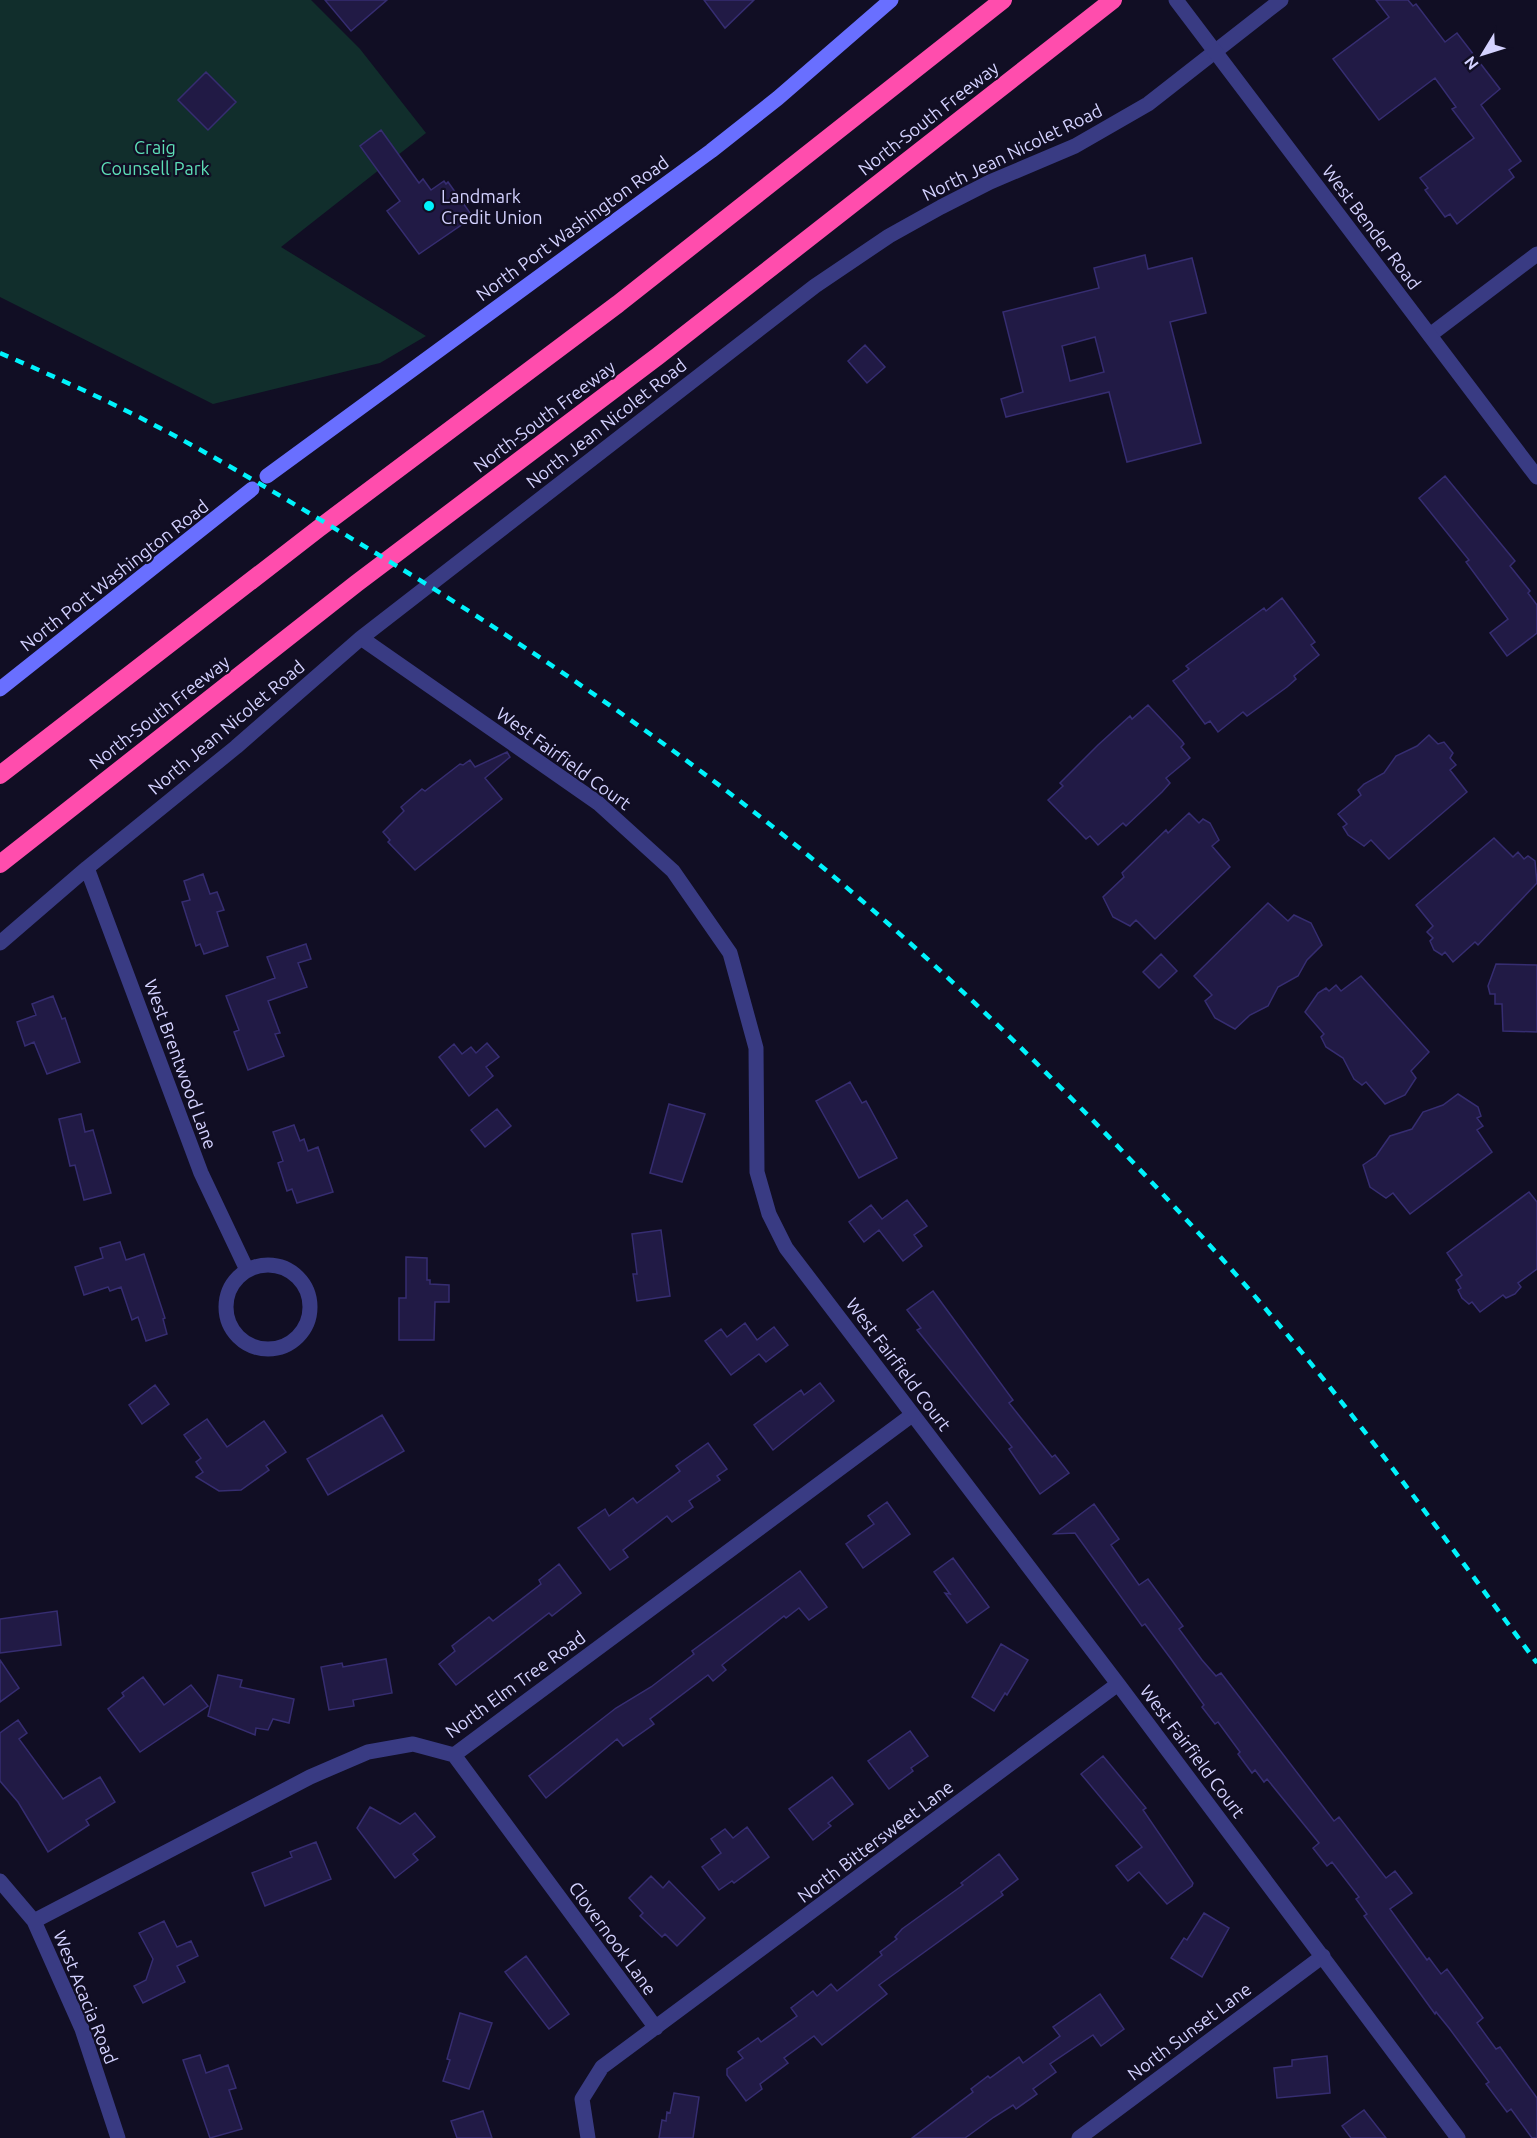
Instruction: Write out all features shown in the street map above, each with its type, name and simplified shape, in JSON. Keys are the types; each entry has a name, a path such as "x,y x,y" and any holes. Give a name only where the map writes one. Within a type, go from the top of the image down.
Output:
{"highway":[{"path":"0,775 309,536 618,304 1003,0"},
{"name":"North-South Freeway","path":"0,864 357,584 658,356 1113,0"}],"main road":[{"name":"North Port Washington Road","path":"267,476 711,151 778,98 891,0"},
{"name":"North Port Washington Road","path":"0,689 252,489"}],"street":[{"name":"West Bender Road","path":"1176,0 1537,477"},
{"name":"North Jean Nicolet Road","path":"0,943 87,868 236,747 362,638 815,286 889,236 941,207 990,182 1075,146 1148,104 1281,0"},
{"path":"1430,335 1537,254"},
{"name":"West Fairfield Court","path":"362,638 598,803 673,871 730,953 756,1048 758,1172 769,1214 786,1248 1118,1684 1458,2138"},
{"name":"West Brentwood Lane","path":"87,868 201,1173 247,1270"},
{"path":"260,1265 275,1265 289,1270 300,1279 308,1292 310,1306 305,1327 291,1343 278,1348 259,1347 241,1339 232,1329 227,1316 228,1296 237,1279 247,1270 260,1265"},
{"name":"North Elm Tree Road","path":"34,1921 310,1777 368,1752 413,1744 454,1755 912,1415"},
{"name":"North Bittersweet Lane","path":"656,2028 1118,1684"},
{"name":"Clovernook Lane","path":"454,1755 656,2028"},
{"name":"West Acacia Road","path":"0,1881 34,1921 82,2029 115,2137"},
{"name":"North Sunset Lane","path":"1079,2138 1323,1956"},
{"path":"588,2138 582,2099 602,2067 656,2028"}],"green space":[{"name":"Craig Counsell Park","path":"0,0 311,0 360,49 426,133 281,247 426,336 380,363 213,404 0,297"}],"building":[{"path":"325,0 387,0 351,31"},
{"path":"704,0 754,0 725,28"},
{"path":"1376,0 1408,0 1413,6 1416,4 1445,42 1457,33 1500,89 1481,105 1521,161 1509,170 1514,177 1457,224 1450,214 1445,217 1425,190 1428,188 1420,178 1474,138 1452,109 1456,107 1435,78 1379,120 1333,59 1389,17"},
{"path":"206,72 236,102 208,130 178,100"},
{"name":"Landmark Credit Union","path":"381,130 419,183 423,179 431,190 444,181 446,184 448,182 473,217 419,254 387,211 400,201 360,146"},
{"path":"1145,255 1148,269 1192,258 1206,313 1170,322 1201,443 1127,462 1109,392 1006,417 1001,399 1023,392 1003,312 1099,288 1094,268","holes":["1095,337 1104,372 1070,381 1062,346"]},
{"path":"865,345 885,367 867,383 848,361"},
{"path":"1445,476 1515,561 1510,566 1530,591 1528,593 1537,605 1537,633 1507,656 1490,633 1508,619 1466,562 1469,560 1419,498"},
{"path":"1282,598 1315,642 1311,645 1319,655 1294,676 1296,679 1287,687 1247,716 1243,712 1218,732 1210,721 1205,724 1173,681 1189,669 1186,666 1264,608 1266,611"},
{"path":"1148,705 1182,741 1184,744 1181,747 1190,758 1166,778 1170,783 1162,792 1126,826 1123,823 1098,845 1090,836 1086,839 1048,800 1063,786 1060,783 1098,745 1130,716 1132,719"},
{"path":"1429,735 1438,744 1444,742 1453,753 1450,758 1456,765 1450,770 1467,792 1389,859 1371,840 1364,846 1348,835 1343,827 1347,824 1338,814 1361,795 1358,790 1364,784 1384,773 1396,756 1417,746"},
{"path":"507,752 510,757 485,778 502,799 415,870 388,842 390,840 383,832 404,811 401,807 422,789 425,791 460,764 463,765 470,760 475,767"},
{"path":"1189,813 1199,823 1203,819 1210,823 1219,840 1212,846 1230,867 1155,939 1136,920 1130,926 1113,917 1103,897 1124,877 1122,873 1166,830 1168,833"},
{"path":"1494,838 1513,857 1518,852 1524,859 1528,856 1535,861 1537,883 1478,945 1475,942 1453,962 1445,952 1442,955 1434,950 1430,941 1433,938 1427,932 1433,926 1416,905"},
{"path":"203,874 210,894 217,892 224,910 217,912 228,946 204,954 200,944 196,946 182,902 190,900 184,881"},
{"path":"1268,903 1288,921 1294,915 1311,923 1322,945 1307,960 1298,976 1278,987 1268,1006 1250,1015 1235,1029 1215,1018 1205,1001 1212,995 1194,976"},
{"path":"306,944 311,959 298,963 307,987 268,1001 280,1033 275,1034 284,1056 248,1070 234,1032 239,1030 226,996 275,978 267,957"},
{"path":"1161,954 1177,971 1159,988 1143,972"},
{"path":"1496,964 1537,965 1537,1032 1503,1031 1502,1004 1495,1004 1495,994 1490,994 1488,986"},
{"path":"1361,976 1429,1052 1411,1071 1416,1078 1405,1095 1385,1104 1366,1082 1362,1085 1354,1079 1343,1058 1326,1047 1321,1037 1324,1034 1305,1012 1318,993 1326,988 1329,991 1336,985 1341,991"},
{"path":"53,996 62,1019 65,1018 80,1062 47,1074 34,1042 25,1046 17,1022 36,1015 32,1004"},
{"path":"487,1043 499,1057 486,1067 493,1076 469,1096 439,1057 454,1044 462,1054 471,1047 476,1053"},
{"path":"850,1082 862,1103 866,1101 897,1158 859,1178 816,1101"},
{"path":"1458,1094 1478,1107 1481,1116 1477,1118 1483,1126 1477,1130 1492,1152 1410,1214 1393,1193 1386,1198 1370,1187 1363,1165 1376,1156 1390,1136 1412,1129 1423,1112 1443,1105"},
{"path":"669,1104 705,1114 682,1182 650,1173"},
{"path":"497,1109 511,1126 485,1147 471,1130"},
{"path":"81,1114 85,1132 93,1130 111,1193 84,1200 75,1165 70,1166 59,1119"},
{"path":"294,1125 300,1141 304,1139 308,1151 318,1147 333,1192 297,1203 292,1189 287,1191 278,1163 283,1161 273,1132"},
{"path":"1529,1192 1537,1202 1537,1269 1518,1283 1521,1287 1515,1294 1506,1298 1503,1295 1480,1312 1472,1302 1469,1304 1462,1298 1458,1290 1461,1288 1456,1280 1462,1275 1447,1253"},
{"path":"907,1200 927,1226 914,1235 922,1246 903,1261 879,1230 864,1242 849,1222 871,1205 882,1219"},
{"path":"661,1230 670,1296 637,1301 633,1274 637,1274 632,1234"},
{"path":"120,1242 126,1260 144,1254 165,1318 163,1319 167,1334 146,1341 138,1317 132,1320 121,1287 110,1291 108,1287 84,1295 75,1267 103,1258 100,1248"},
{"path":"406,1257 427,1258 427,1280 430,1280 430,1284 449,1285 449,1302 435,1302 434,1340 399,1340 399,1298 406,1298"},
{"path":"933,1291 1013,1400 1009,1403 1052,1457 1055,1455 1069,1473 1040,1494 1009,1449 1012,1447 917,1330 921,1328 907,1310"},
{"path":"745,1323 757,1340 774,1327 788,1345 766,1362 759,1354 731,1375 705,1341 721,1329 727,1337"},
{"path":"820,1383 834,1401 773,1450 754,1425 801,1390 804,1395"},
{"path":"155,1385 169,1404 142,1424 129,1405"},
{"path":"382,1415 404,1451 328,1495 307,1459"},
{"path":"207,1419 227,1447 264,1421 286,1452 266,1466 269,1470 241,1490 219,1491 196,1477 203,1472 196,1462 201,1458 184,1435"},
{"path":"708,1443 727,1469 717,1476 720,1480 689,1501 693,1507 672,1522 667,1516 623,1550 628,1557 610,1570 578,1528 605,1509 609,1516 633,1498 637,1503 680,1471 676,1466"},
{"path":"887,1502 910,1534 863,1568 846,1544 874,1524 868,1516"},
{"path":"1094,1504 1119,1539 1111,1545 1139,1585 1148,1579 1183,1626 1179,1629 1202,1660 1216,1676 1221,1673 1334,1821 1339,1817 1386,1878 1395,1871 1412,1893 1390,1909 1427,1960 1429,1958 1441,1974 1447,1969 1483,2018 1477,2023 1496,2049 1500,2047 1537,2098 1537,2138 1532,2138 1511,2109 1507,2112 1486,2084 1489,2082 1449,2028 1436,2012 1435,2014 1364,1916 1367,1914 1356,1899 1359,1897 1332,1862 1327,1866 1313,1848 1319,1843 1267,1779 1264,1782 1255,1770 1252,1773 1218,1722 1215,1724 1202,1707 1204,1705 1171,1659 1145,1624 1142,1626 1075,1533 1054,1534"},
{"path":"953,1558 989,1607 967,1623 945,1593 950,1594 934,1572"},
{"path":"559,1564 581,1593 552,1616 549,1613 456,1685 439,1664 455,1651 452,1646 489,1617 493,1621 541,1584 539,1580"},
{"path":"800,1571 827,1607 809,1620 799,1608 786,1618 784,1616 722,1665 726,1670 713,1681 708,1675 650,1719 654,1724 623,1746 617,1739 546,1798 529,1776 616,1708 651,1687 694,1654 692,1651"},
{"path":"57,1611 61,1645 0,1653 0,1619"},
{"path":"1001,1644 1028,1660 1007,1695 1005,1693 994,1711 972,1697"},
{"path":"386,1659 392,1693 353,1700 354,1706 329,1710 321,1667 342,1663 343,1667"},
{"path":"0,1660 19,1688 0,1702"},
{"path":"218,1675 242,1680 240,1687 294,1699 289,1723 273,1719 268,1730 256,1728 255,1735 208,1716"},
{"path":"143,1677 164,1705 191,1685 208,1706 140,1752 108,1709 124,1696 122,1693"},
{"path":"18,1720 27,1733 19,1739 63,1799 100,1777 115,1802 86,1820 89,1825 48,1852 18,1802 0,1781 0,1733"},
{"path":"910,1731 928,1756 911,1768 913,1771 889,1789 868,1761"},
{"path":"1103,1756 1146,1808 1143,1810 1193,1883 1167,1904 1139,1872 1128,1881 1116,1866 1142,1847 1081,1774"},
{"path":"832,1777 853,1804 828,1823 831,1826 813,1840 789,1809"},
{"path":"370,1807 400,1824 415,1813 435,1837 413,1854 418,1860 395,1878 357,1828"},
{"path":"747,1827 769,1857 734,1883 732,1881 719,1890 702,1867 721,1853 711,1839 725,1829 733,1838"},
{"path":"316,1842 331,1879 265,1906 252,1873 292,1857 290,1852"},
{"path":"999,1854 1018,1879 1001,1892 1003,1895 879,1985 887,1994 822,2045 814,2036 784,2058 788,2063 760,2084 762,2089 746,2101 727,2075 727,2069 743,2058 738,2052 758,2038 761,2042 797,2016 791,2008 813,1991 817,1996 831,1984 837,1991 882,1955 880,1952 897,1939 895,1937 902,1929 963,1885 961,1883"},
{"path":"651,1876 663,1888 669,1881 705,1918 677,1946 665,1934 662,1937 640,1916 643,1913 629,1898"},
{"path":"1204,1913 1229,1928 1202,1977 1171,1958 1184,1938 1187,1940"},
{"path":"164,1921 177,1947 191,1941 198,1956 177,1966 185,1982 143,2003 134,1986 146,1980 153,1959 139,1933"},
{"path":"526,1956 569,2014 549,2029 505,1972"},
{"path":"1100,1994 1124,2029 1101,2046 1093,2035 1050,2064 1056,2072 1033,2089 1037,2094 1016,2109 1013,2105 965,2138 912,2138 973,2092 971,2089 988,2076 990,2078 1019,2057 1023,2063 1060,2036 1053,2027"},
{"path":"460,2013 492,2023 469,2089 443,2081"},
{"path":"200,2055 206,2073 228,2065 236,2088 229,2090 242,2129 210,2138 183,2060"},
{"path":"1327,2056 1330,2093 1277,2098 1274,2068 1292,2066 1292,2060"},
{"path":"674,2093 699,2097 693,2138 659,2138 662,2120 666,2121 667,2112 670,2113"},
{"path":"1364,2110 1386,2138 1351,2138 1342,2126"},
{"path":"483,2111 492,2138 457,2138 451,2121"}],"railway":[{"path":"0,353 100,398 183,440 281,496 454,602 553,666 698,769 870,907 930,961 1047,1074 1214,1250 1341,1401 1537,1663"}],"place":[{"name":"Landmark Credit Union","path":"429,206"}]}
